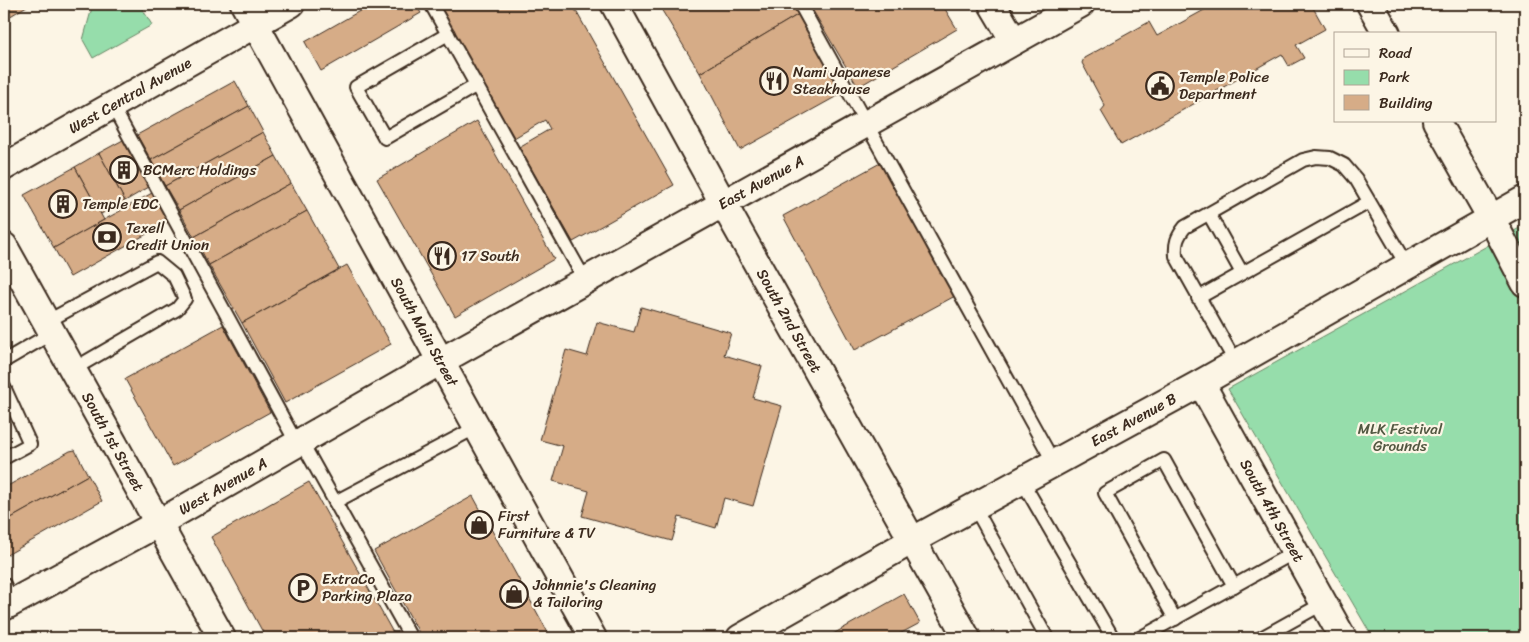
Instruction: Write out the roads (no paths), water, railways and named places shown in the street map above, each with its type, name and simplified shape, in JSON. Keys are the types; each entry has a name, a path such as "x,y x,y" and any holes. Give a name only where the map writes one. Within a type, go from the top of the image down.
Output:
{"street":[{"name":"West Central Avenue","path":"4,167 112,105 249,14 292,4"},
{"name":"South 2nd Street","path":"614,4 723,203 967,638"},
{"path":"992,4 1014,41"},
{"name":"East Avenue A","path":"441,361 1080,4"},
{"path":"1370,4 1386,32"},
{"name":"South Main Street","path":"249,14 593,638"},
{"path":"1437,122 1525,282"},
{"name":"East Avenue B","path":"740,638 974,506 1201,383 1525,199"},
{"name":"South 1st Street","path":"4,246 222,638"},
{"name":"West Avenue A","path":"7,598 157,524 441,361"},
{"name":"South 4th Street","path":"1201,383 1343,638"}],"lane":[{"path":"432,4 585,280"},
{"path":"800,4 1054,463"},
{"path":"448,34 356,87 385,138 477,85"},
{"path":"112,105 299,442 411,638"},
{"path":"1236,363 1176,256 1177,236 1185,227 1303,160 1316,157 1330,158 1344,165 1356,179 1407,266"},
{"path":"1198,298 1370,202"},
{"path":"1209,214 1242,273"},
{"path":"4,361 49,328 157,262 174,276 185,299 177,309 72,370"},
{"path":"4,387 30,444 4,458"},
{"path":"335,502 477,427"},
{"path":"1176,619 1105,493 1155,464 1164,460 1234,586"},
{"path":"1022,481 1112,638"},
{"path":"974,506 1047,638"},
{"path":"1140,638 1295,552"},
{"path":"1261,638 1324,603"}],"place":[{"name":"Nami Japanese Steakhouse","path":"774,81"},
{"name":"Temple Police Department","path":"1160,86"},
{"name":"BCMerc Holdings","path":"124,170"},
{"name":"Temple EDC","path":"63,204"},
{"name":"Texell Credit Union","path":"107,237"},
{"name":"17 South","path":"442,256"},
{"name":"First Furniture & TV","path":"479,525"},
{"name":"ExtraCo Parking Plaza","path":"303,588"},
{"name":"Johnnie's Cleaning & Tailoring","path":"514,594"}],"park label":[{"name":"MLK Festival Grounds","path":"1400,438"}]}
